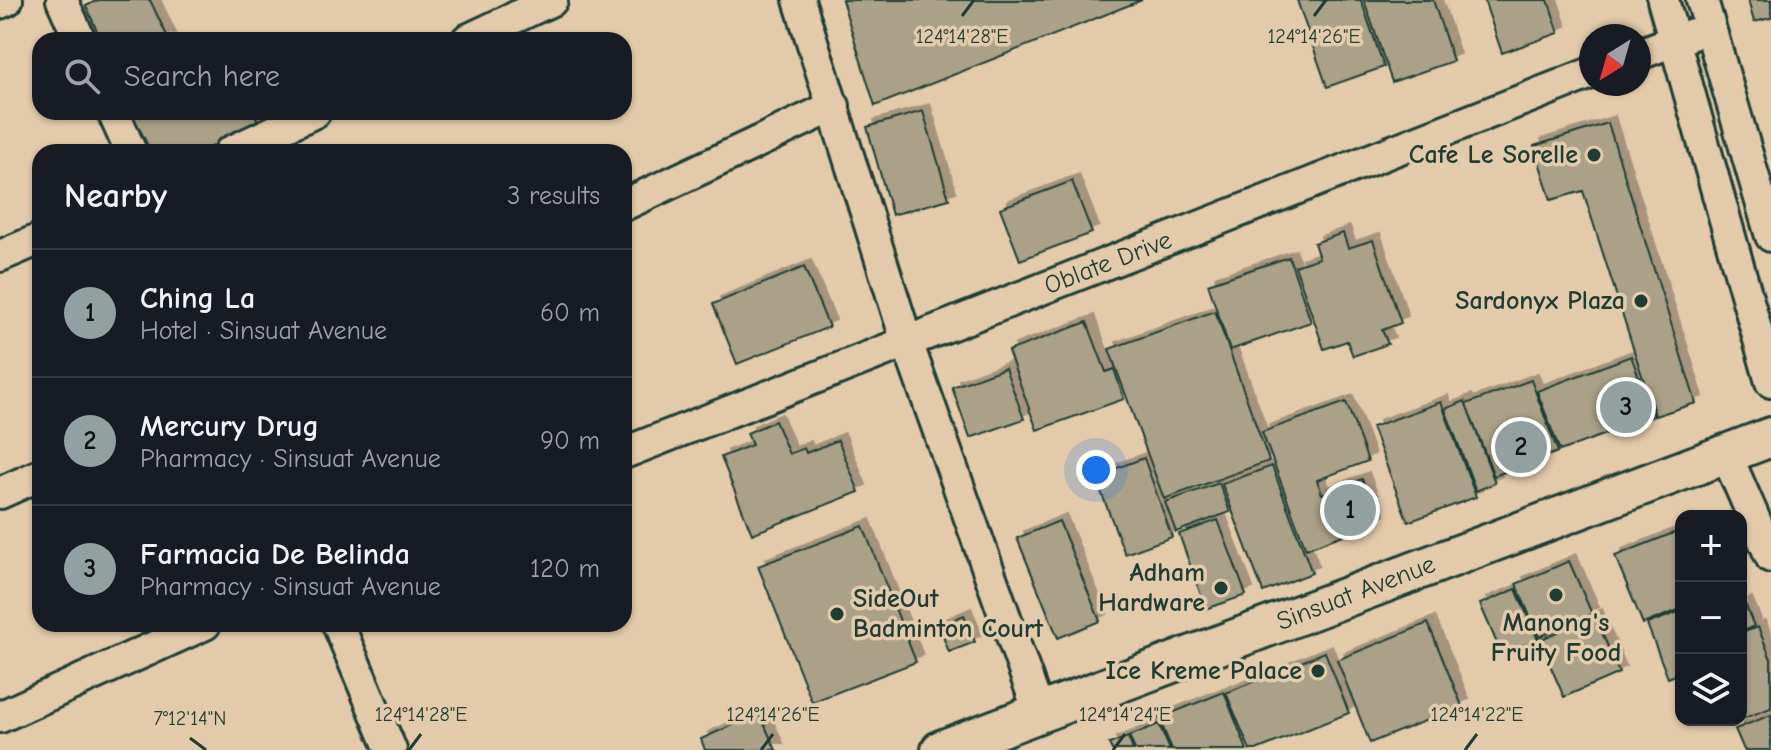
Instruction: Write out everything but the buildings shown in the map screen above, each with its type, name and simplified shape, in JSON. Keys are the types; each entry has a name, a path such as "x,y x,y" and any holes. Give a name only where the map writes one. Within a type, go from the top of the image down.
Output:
{"main road":[{"name":"Sinsuat Avenue","path":"941,750 1771,437"}],"street":[{"path":"0,3 7,0"},
{"path":"62,0 76,32"},
{"path":"484,32 552,0"},
{"path":"799,0 907,342 1039,712"},
{"path":"1663,0 1771,382"},
{"path":"1651,49 1675,40 1706,14 1771,236"},
{"name":"Oblate Drive","path":"632,450 1579,78"},
{"path":"632,201 834,106"},
{"path":"117,120 127,144"},
{"path":"247,144 298,120"},
{"path":"0,256 32,242"},
{"path":"1726,454 1771,557"},
{"path":"0,493 32,479"},
{"path":"0,717 187,632"},
{"path":"341,632 391,750"}],"place":[{"name":"Cafe Le Sorelle","path":"1594,155"},
{"name":"Sardonyx Plaza","path":"1641,301"},
{"name":"Farmacia De Belinda","path":"1626,407"},
{"name":"Mercury Drug","path":"1521,447"},
{"name":"Ching La","path":"1350,510"},
{"name":"Adham Hardware","path":"1221,588"},
{"name":"Manong's Fruity Food","path":"1556,595"},
{"name":"SideOut Badminton Court","path":"837,614"},
{"name":"Ice Kreme Palace","path":"1318,671"}]}
